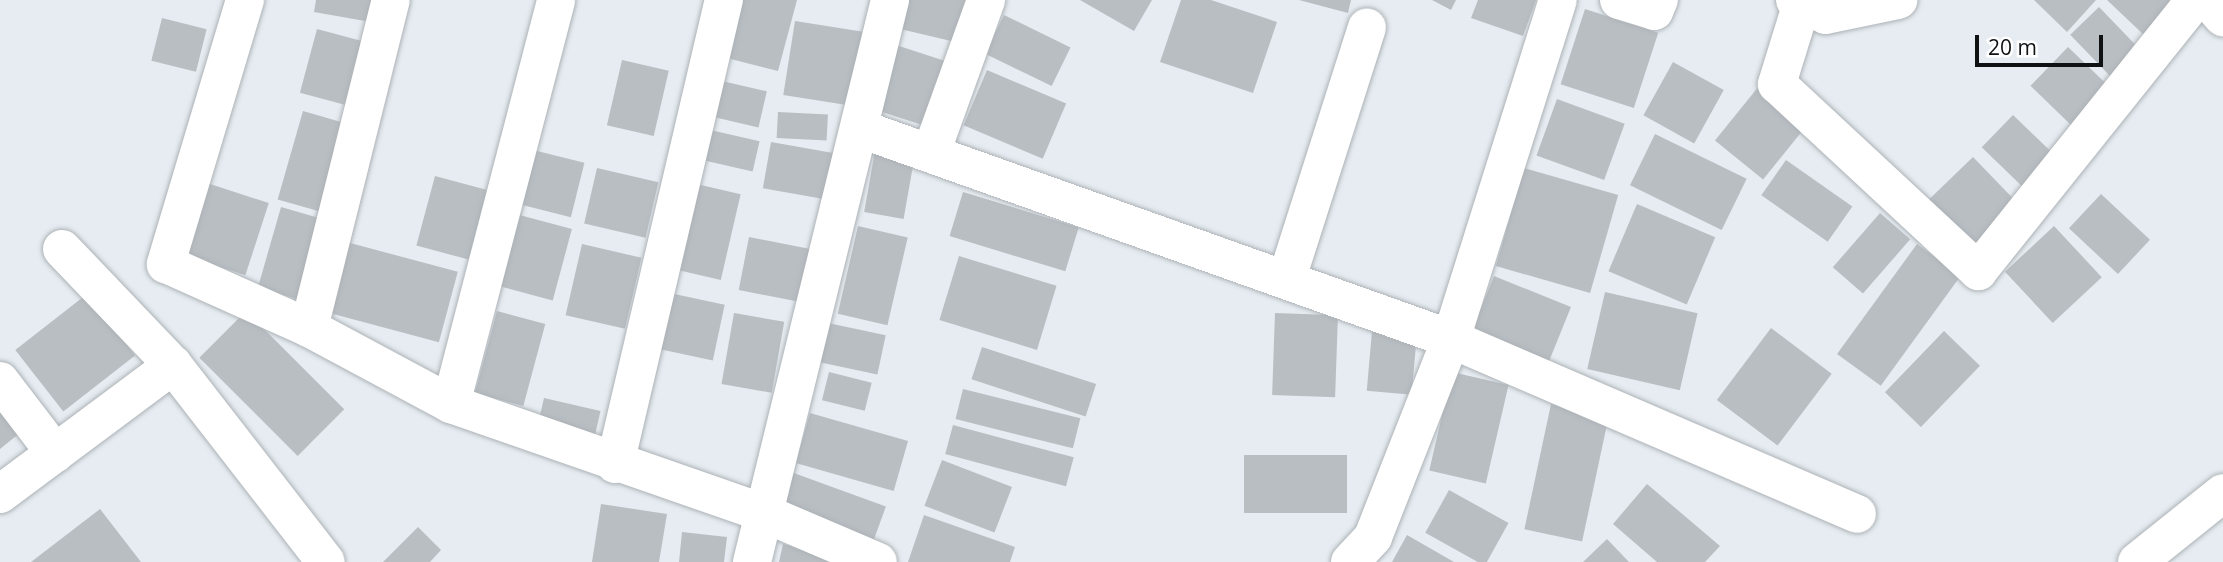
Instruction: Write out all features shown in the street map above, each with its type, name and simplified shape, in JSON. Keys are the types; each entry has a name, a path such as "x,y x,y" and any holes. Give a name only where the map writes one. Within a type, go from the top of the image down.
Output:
{"street":[{"path":"245,0 166,264 309,328 451,404 615,464 761,512 878,562"},
{"path":"309,328 391,0"},
{"path":"451,404 555,0"},
{"path":"615,464 724,0"},
{"path":"752,562 761,512 861,129 890,0"},
{"path":"931,153 986,0"},
{"path":"1350,562 1373,537 1451,339 1558,0"},
{"path":"1619,0 1654,11 1660,0"},
{"path":"1898,0 1826,15 1799,2 1777,83 1978,271 2196,0"},
{"path":"2208,0 2223,17"},
{"path":"1287,278 1367,27"},
{"path":"861,129 1287,278 1451,339 1857,514"},
{"path":"62,248 173,365 326,562"},
{"path":"0,494 173,365"},
{"path":"0,381 55,453"},
{"path":"2137,562 2223,493"}],"building":[{"path":"316,0 386,0 382,24 314,12"},
{"path":"738,0 797,0 778,71 723,57"},
{"path":"903,0 979,0 968,45 896,28"},
{"path":"1080,0 1152,0 1134,31"},
{"path":"1181,0 1211,0 1277,22 1253,93 1160,62"},
{"path":"1299,0 1351,0 1348,13"},
{"path":"1432,0 1456,0 1451,10"},
{"path":"1478,0 1536,0 1523,36 1471,18"},
{"path":"2034,0 2096,0 2067,32"},
{"path":"2107,0 2177,0 2144,35"},
{"path":"2099,7 2139,49 2111,77 2070,35"},
{"path":"1585,9 1658,33 1634,108 1561,84"},
{"path":"1004,15 1071,47 1052,86 985,54"},
{"path":"162,18 207,29 196,72 151,61"},
{"path":"795,21 863,32 851,106 783,95"},
{"path":"317,29 374,44 357,108 300,93"},
{"path":"893,44 956,64 935,129 872,109"},
{"path":"2068,47 2109,87 2071,125 2030,86"},
{"path":"622,60 669,71 654,136 607,125"},
{"path":"1673,62 1724,90 1694,143 1643,115"},
{"path":"987,70 1066,104 1043,159 964,125"},
{"path":"722,81 767,91 758,127 714,117"},
{"path":"1759,86 1807,125 1763,179 1715,140"},
{"path":"1557,99 1625,124 1604,180 1536,155"},
{"path":"303,111 346,123 321,212 278,199"},
{"path":"778,112 828,115 827,141 777,138"},
{"path":"2013,115 2057,157 2026,190 1982,147"},
{"path":"706,129 760,141 753,172 699,159"},
{"path":"1655,134 1747,179 1722,230 1630,185"},
{"path":"771,142 836,153 828,200 763,188"},
{"path":"876,145 915,152 904,219 864,212"},
{"path":"533,150 584,163 571,217 519,204"},
{"path":"1973,157 2019,204 1974,248 1928,201"},
{"path":"1786,160 1852,206 1828,242 1761,195"},
{"path":"597,168 658,182 646,238 584,224"},
{"path":"1524,168 1618,195 1590,293 1496,266"},
{"path":"435,176 487,190 469,260 416,246"},
{"path":"688,182 741,194 721,280 668,268"},
{"path":"207,183 269,203 245,275 184,255"},
{"path":"963,192 1079,227 1065,271 950,236"},
{"path":"2101,194 2150,240 2118,274 2069,228"},
{"path":"1637,204 1715,237 1687,304 1608,271"},
{"path":"281,207 333,222 310,303 258,288"},
{"path":"512,213 572,229 553,301 493,284"},
{"path":"1880,213 1910,239 1863,294 1833,267"},
{"path":"858,226 908,237 887,325 838,314"},
{"path":"2054,226 2102,277 2053,323 2005,272"},
{"path":"749,237 813,249 803,302 739,290"},
{"path":"339,240 458,272 439,342 320,311"},
{"path":"582,244 641,258 625,329 566,315"},
{"path":"1917,244 1961,276 1881,386 1837,354"},
{"path":"959,256 1057,286 1037,350 939,320"},
{"path":"1494,276 1571,307 1546,368 1469,337"},
{"path":"665,292 725,305 713,360 653,348"},
{"path":"1605,292 1698,313 1680,390 1587,369"},
{"path":"87,294 135,355 63,411 15,350"},
{"path":"246,311 344,409 298,456 199,358"},
{"path":"497,311 545,324 523,406 475,393"},
{"path":"734,313 784,322 772,393 721,384"},
{"path":"1275,313 1338,315 1335,397 1272,395"},
{"path":"828,323 886,335 877,374 820,362"},
{"path":"1771,328 1832,374 1778,446 1717,400"},
{"path":"1372,331 1417,335 1412,395 1367,391"},
{"path":"1944,331 1980,366 1921,427 1885,392"},
{"path":"982,347 1096,384 1086,416 971,379"},
{"path":"829,372 872,383 865,411 822,400"},
{"path":"1452,372 1509,385 1486,483 1429,470"},
{"path":"963,389 1080,418 1073,448 956,419"},
{"path":"0,395 26,428 0,449"},
{"path":"544,398 601,411 593,444 536,431"},
{"path":"1551,404 1609,416 1582,541 1524,529"},
{"path":"810,413 908,441 894,491 796,463"},
{"path":"953,425 1074,457 1066,486 945,454"},
{"path":"1244,455 1347,455 1347,513 1244,513"},
{"path":"942,460 1012,487 994,533 924,506"},
{"path":"791,472 886,507 872,545 777,511"},
{"path":"1647,484 1720,546 1705,562 1657,562 1613,524"},
{"path":"1449,490 1508,523 1487,562 1478,562 1425,533"},
{"path":"601,504 667,514 659,562 592,562"},
{"path":"100,509 141,562 31,562"},
{"path":"924,515 1015,547 1010,562 908,562"},
{"path":"418,527 441,550 430,562 383,562"},
{"path":"682,532 727,537 724,562 679,562"},
{"path":"1407,535 1454,562 1392,562"},
{"path":"1607,539 1629,562 1583,562"},
{"path":"783,544 847,561 847,562 779,562"}]}
